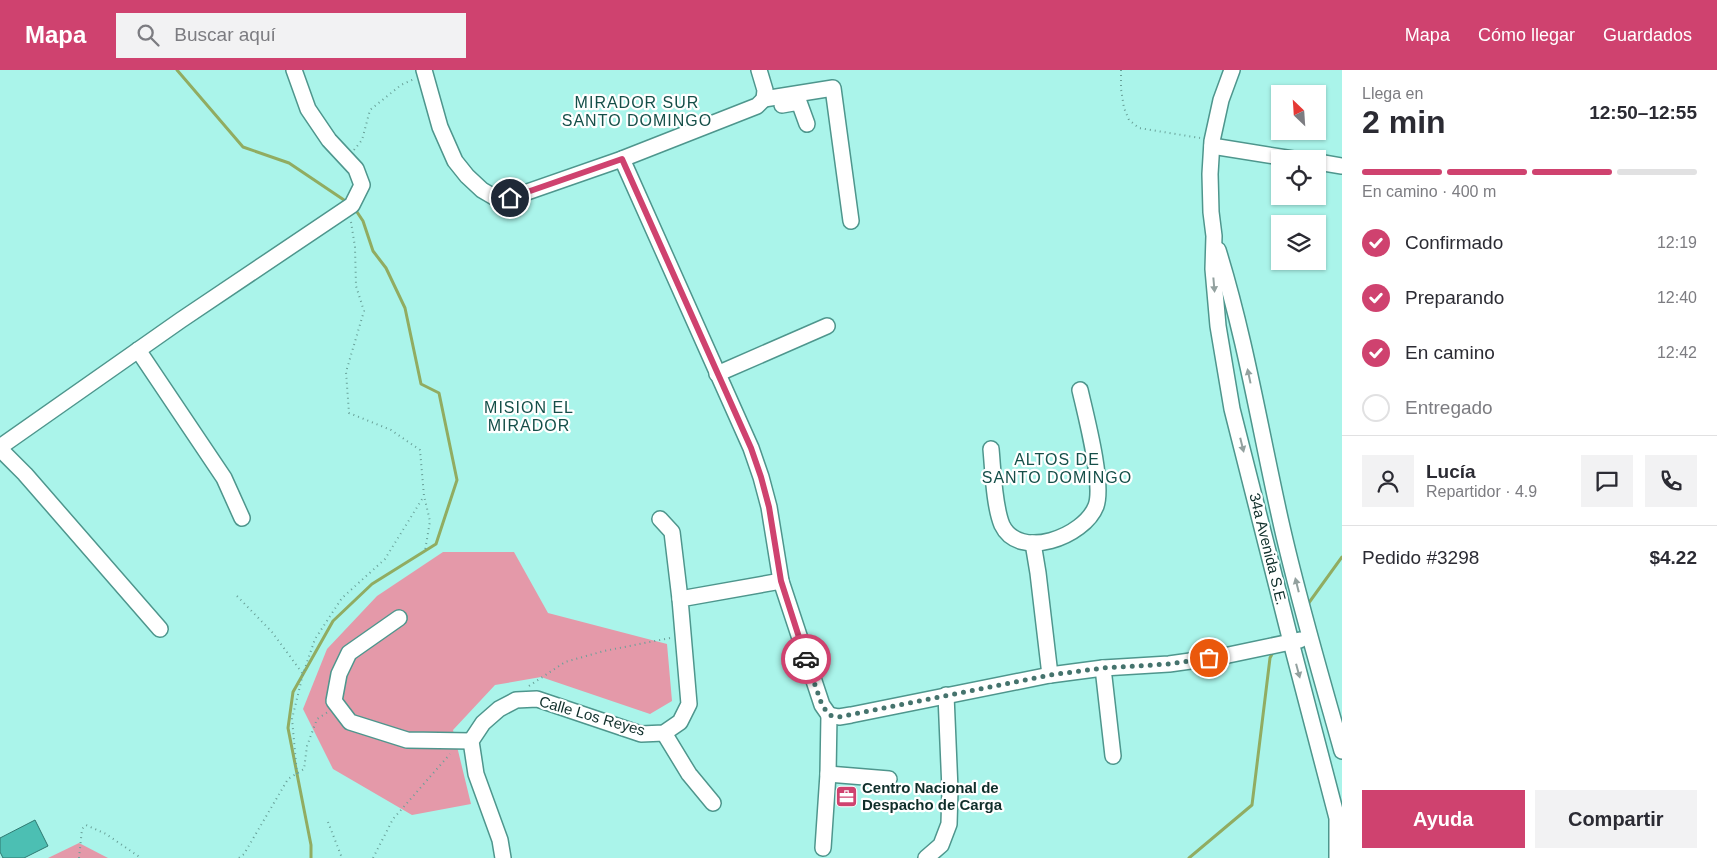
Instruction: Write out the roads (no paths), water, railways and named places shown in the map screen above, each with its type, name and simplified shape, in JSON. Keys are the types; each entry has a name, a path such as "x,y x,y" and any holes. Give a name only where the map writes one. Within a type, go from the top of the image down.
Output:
{"street":[{"path":"160,629 25,474 0,448 138,350 352,205 362,185 356,169 329,140 308,109 294,70"},
{"path":"759,70 765,90 763,101"},
{"name":"34a Avenida S.E.","path":"1232,70 1221,100 1212,144 1213,269 1218,326 1232,409 1337,818 1337,858"},
{"path":"425,72 440,127 455,161 482,190 494,197 510,198 622,159 757,106 763,101 833,88 851,221"},
{"path":"763,101 774,106 799,102 807,124"},
{"path":"1212,144 1271,155"},
{"path":"622,159 751,448 761,477 769,507 781,581 822,705 829,715 828,774 823,848"},
{"path":"1326,163 1342,166"},
{"name":"34a Avenida S.E.","path":"1214,236 1236,312 1282,528 1342,750"},
{"path":"717,374 827,326"},
{"path":"138,350 224,478 242,518"},
{"path":"991,449 997,504 1002,525 1016,540 1033,543 1048,541 1078,529 1086,522 1096,506 1098,479 1080,390"},
{"name":"Calle Los Reyes","path":"465,740 499,709 516,700 537,699 641,734 664,733 680,722 689,704 680,599 672,532 660,519"},
{"path":"1264,532 1282,528"},
{"path":"1033,543 1050,675"},
{"path":"680,599 781,581"},
{"path":"399,618 350,653 339,674 334,701 350,722 406,740 465,740 500,840 503,858"},
{"path":"1287,626 1306,621"},
{"path":"829,715 839,717 851,716 1050,675 1103,668 1169,664 1209,658 1310,637"},
{"path":"1103,668 1113,756"},
{"path":"926,858 941,845 949,824 950,790 946,695"},
{"path":"664,733 690,774 713,803"},
{"path":"828,774 889,779"}],"waterway":[{"path":"177,70 243,147 289,163 347,202"},
{"path":"311,858 311,845 288,728 293,692 333,621 372,584 436,544 457,480 439,393 421,384 405,308 386,268 373,251 363,221 355,209"},
{"path":"1308,604 1342,557"},
{"path":"1189,858 1252,805 1272,654"}],"place":[{"name":"Centro Nacional de Despacho de Carga","path":"846,797"}],"district":[{"name":"MIRADOR SUR SANTO DOMINGO","path":"637,111"},
{"name":"MISION EL MIRADOR","path":"529,416"},
{"name":"ALTOS DE SANTO DOMINGO","path":"1057,468"}]}
